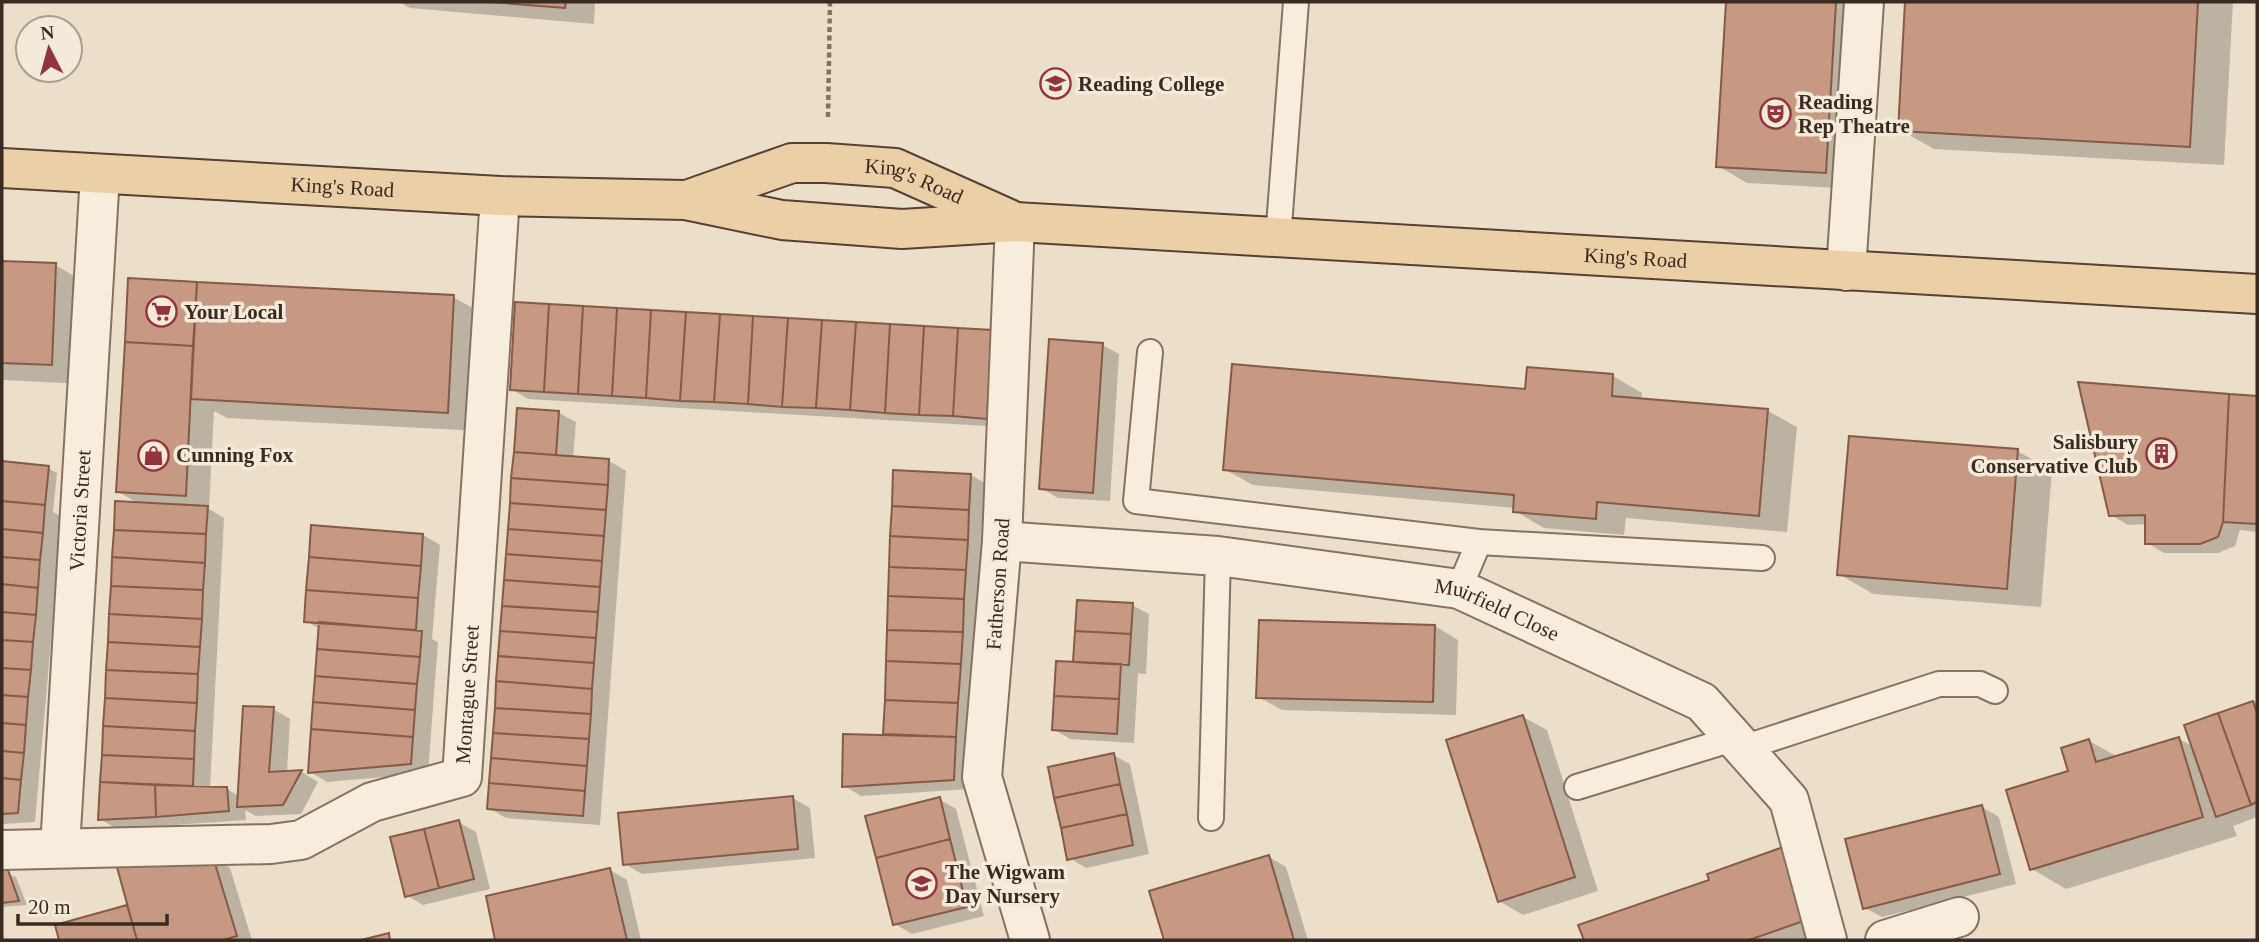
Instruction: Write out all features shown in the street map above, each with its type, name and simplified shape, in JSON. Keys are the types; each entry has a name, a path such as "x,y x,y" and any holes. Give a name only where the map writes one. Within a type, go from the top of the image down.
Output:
{"main road":[{"name":"King's Road","path":"685,200 792,163 825,163 895,168 1015,222"},
{"name":"King's Road","path":"2,168 500,196 685,200 782,220 902,229 1015,222 2257,294"}],"street":[{"path":"1846,271 1864,2"},
{"name":"Victoria Street","path":"60,848 100,174"},
{"name":"Montague Street","path":"60,848 271,844 301,840 372,802 462,777 500,196"},
{"name":"Fatherson Road","path":"1015,222 1002,541 982,777 1030,940"},
{"name":"Muirfield Close","path":"1002,541 1218,556 1459,589 1702,702 1789,800 1827,940"},
{"path":"2,850 60,848"},
{"path":"1885,940 1959,917"}],"lane":[{"path":"1278,239 1296,2"},
{"path":"1150,352 1136,501 1479,542 1762,558"},
{"path":"1459,589 1479,542"},
{"path":"1211,818 1218,556"},
{"path":"1577,787 1740,743 1939,684 1980,684 1995,691"}],"path":[{"path":"825,163 830,2"}],"building":[{"path":"490,2 566,2 565,8"},
{"name":"Reading Rep Theatre","path":"1726,2 1836,2 1826,173 1716,167"},
{"path":"1905,2 2198,2 2190,147 1898,131"},
{"path":"2,261 56,263 52,365 2,363"},
{"name":"Your Local","path":"128,278 197,282 193,346 125,342"},
{"path":"197,282 454,295 448,413 191,399"},
{"path":"515,302 549,304 544,392 510,390"},
{"path":"549,304 583,306 578,394 544,392"},
{"path":"583,306 617,308 612,396 578,394"},
{"path":"617,308 651,310 646,398 612,396"},
{"path":"651,310 686,312 680,401 646,398"},
{"path":"686,312 720,314 714,402 680,401"},
{"path":"720,314 753,316 748,404 714,402"},
{"path":"753,316 788,318 782,407 748,404"},
{"path":"788,318 822,320 816,408 782,407"},
{"path":"822,320 856,322 850,410 816,408"},
{"path":"856,322 890,324 885,413 850,410"},
{"path":"890,324 924,326 919,415 885,413"},
{"path":"924,326 958,328 953,416 919,415"},
{"path":"958,328 992,330 987,419 953,416"},
{"path":"1049,339 1103,343 1093,493 1039,489"},
{"name":"Cunning Fox","path":"125,342 193,346 186,496 116,492"},
{"path":"1232,364 1525,389 1527,367 1613,374 1612,396 1768,409 1759,516 1597,502 1596,519 1513,512 1514,495 1223,470"},
{"name":"Salisbury Conservative Club","path":"2078,382 2229,394 2223,522 2218,537 2200,544 2145,544 2145,515 2109,516"},
{"path":"2229,394 2257,396 2257,524 2223,522"},
{"path":"517,408 559,411 556,455 514,452"},
{"path":"1849,436 2018,449 2007,589 1837,575"},
{"path":"514,452 609,459 608,485 511,478"},
{"path":"2,461 49,466 45,505 2,501"},
{"path":"893,470 971,474 969,510 892,506"},
{"path":"511,478 608,485 606,510 510,503"},
{"path":"2,501 45,505 43,533 2,529"},
{"path":"115,501 208,506 206,534 114,530"},
{"path":"510,503 606,510 604,536 508,529"},
{"path":"892,506 969,510 968,540 890,536"},
{"path":"311,525 423,534 421,566 309,557"},
{"path":"2,529 43,533 40,560 2,557"},
{"path":"508,529 604,536 602,561 506,554"},
{"path":"114,530 206,534 205,563 112,557"},
{"path":"890,536 968,540 966,570 889,567"},
{"path":"506,554 602,561 600,587 504,580"},
{"path":"2,557 40,560 38,588 2,584"},
{"path":"112,557 205,563 203,590 111,586"},
{"path":"309,557 421,566 418,598 306,590"},
{"path":"889,567 966,570 964,599 888,596"},
{"path":"504,580 600,587 598,612 502,606"},
{"path":"2,584 38,588 36,615 2,612"},
{"path":"111,586 203,590 202,619 109,614"},
{"path":"306,590 418,598 416,630 304,622"},
{"path":"888,596 964,599 963,632 887,630"},
{"path":"1077,600 1133,603 1131,634 1075,631"},
{"path":"502,606 598,612 596,638 500,631"},
{"path":"2,612 36,615 33,642 2,640"},
{"path":"109,614 202,619 200,647 108,642"},
{"path":"1259,620 1435,625 1433,702 1256,698"},
{"path":"319,622 422,631 420,657 317,649"},
{"path":"887,630 963,632 961,664 886,661"},
{"path":"500,631 596,638 594,663 498,656"},
{"path":"1075,631 1131,634 1129,665 1073,662"},
{"path":"2,640 33,642 31,670 2,668"},
{"path":"108,642 200,647 198,674 106,670"},
{"path":"317,649 420,657 417,684 315,676"},
{"path":"498,656 594,663 592,689 496,681"},
{"path":"886,661 961,664 958,703 885,700"},
{"path":"1056,661 1121,664 1119,699 1054,696"},
{"path":"2,668 31,670 28,697 2,695"},
{"path":"106,670 198,674 197,703 105,698"},
{"path":"315,676 417,684 415,710 313,702"},
{"path":"496,681 592,689 591,714 495,708"},
{"path":"2,695 28,697 26,725 2,723"},
{"path":"1054,696 1119,699 1117,734 1052,730"},
{"path":"105,698 197,703 195,731 103,726"},
{"path":"885,700 958,703 956,737 883,734"},
{"path":"2253,701 2257,713 2257,802 2251,805 2218,713"},
{"path":"313,702 415,710 413,737 311,729"},
{"path":"243,706 274,707 269,772 302,770 283,805 237,807"},
{"path":"495,708 591,714 589,739 493,733"},
{"path":"2218,713 2251,805 2216,817 2184,725"},
{"path":"1523,715 1575,877 1498,902 1446,740"},
{"path":"2,723 26,725 24,753 2,751"},
{"path":"103,726 195,731 194,759 102,755"},
{"path":"311,729 413,737 411,764 308,773"},
{"path":"493,733 589,739 587,766 491,758"},
{"path":"843,734 956,737 954,780 842,787"},
{"path":"2179,737 2203,817 2030,870 2006,790 2068,771 2061,748 2089,739 2096,762"},
{"path":"2,751 24,753 21,780 2,778"},
{"path":"1114,753 1120,784 1054,798 1048,767"},
{"path":"102,755 194,759 193,786 100,782"},
{"path":"491,758 587,766 585,791 489,783"},
{"path":"2,778 21,780 18,813 2,814"},
{"path":"100,782 155,785 156,817 98,820"},
{"path":"489,783 585,791 583,816 487,809"},
{"path":"1120,784 1127,814 1061,828 1054,798"},
{"path":"155,785 227,787 229,811 156,817"},
{"path":"793,796 798,849 623,865 618,813"},
{"path":"940,797 950,839 876,858 865,816"},
{"path":"1982,805 2000,874 1863,909 1845,839"},
{"path":"1127,814 1133,845 1067,860 1061,828"},
{"path":"459,820 474,879 439,888 424,829"},
{"path":"424,829 439,888 405,897 390,837"},
{"name":"The Wigwam Day Nursery","path":"950,839 967,907 893,925 876,858"},
{"path":"1789,845 1815,917 1749,940 1584,940 1578,925 1709,880 1707,874"},
{"path":"1269,855 1294,940 1164,940 1149,891"},
{"path":"213,857 237,936 223,940 137,940 115,860"},
{"path":"610,868 627,940 495,940 486,896"},
{"path":"2,870 8,870 19,901 2,903"},
{"path":"127,905 137,940 59,940 55,925"},
{"path":"389,933 390,940 361,940"}],"place":[{"name":"Reading College","path":"1055,84"},
{"name":"Reading Rep Theatre","path":"1775,114"},
{"name":"Your Local","path":"161,312"},
{"name":"Salisbury Conservative Club","path":"2161,454"},
{"name":"Cunning Fox","path":"153,455"},
{"name":"The Wigwam Day Nursery","path":"922,884"}]}
